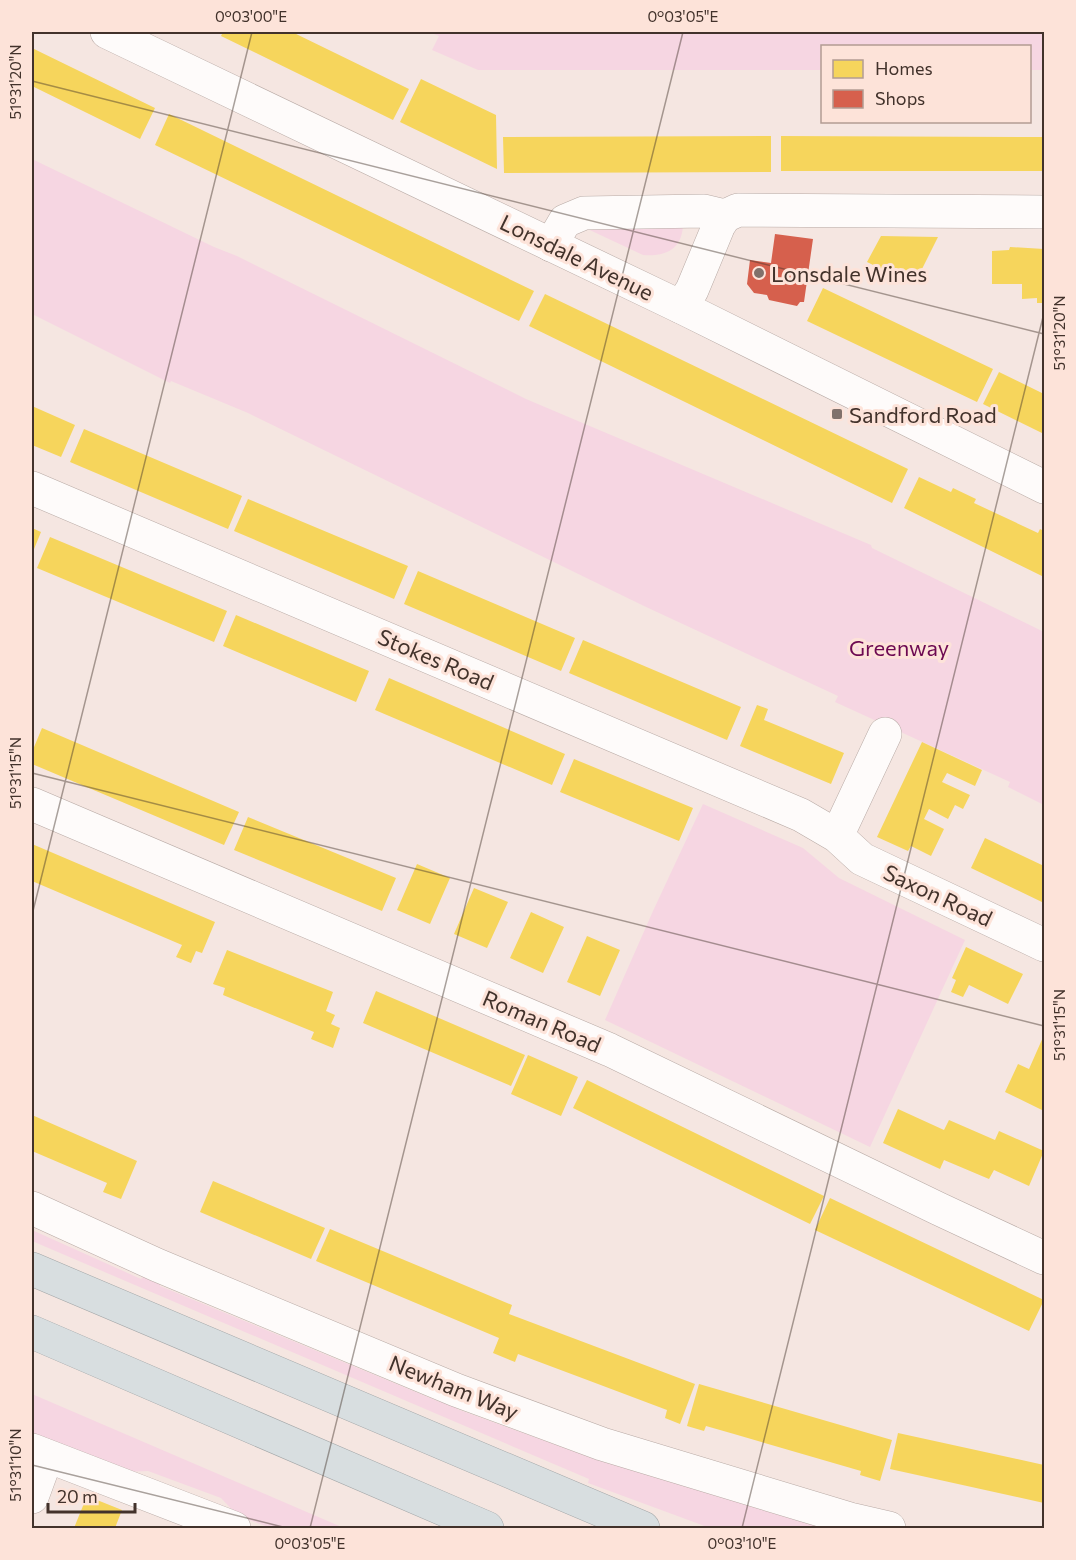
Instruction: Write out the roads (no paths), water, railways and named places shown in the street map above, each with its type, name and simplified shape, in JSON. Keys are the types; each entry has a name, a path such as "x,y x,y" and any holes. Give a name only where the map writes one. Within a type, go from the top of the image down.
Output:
{"highway":[{"path":"32,1269 643,1528"},
{"path":"32,1332 487,1528"}],"street":[{"name":"Lonsdale Avenue","path":"107,32 681,307 1044,487"},
{"path":"681,307 692,290 719,225 725,216 738,210 1044,212"},
{"path":"551,245 566,221 584,213 704,211 725,216"},
{"name":"Stokes Road","path":"32,488 801,815 837,836"},
{"path":"837,836 885,734"},
{"name":"Roman Road","path":"32,804 610,1050 939,1209 1042,1250"},
{"name":"Saxon Road","path":"837,836 862,859 1044,945"},
{"name":"Newham Way","path":"32,1208 158,1265 456,1390 602,1444 850,1519 890,1528"},
{"path":"32,1497 40,1453 234,1528"}],"place":[{"name":"Lonsdale Wines","path":"759,273"},
{"name":"Sandford Road","path":"837,414"}],"park label":[{"name":"Greenway","path":"899,647"}]}
